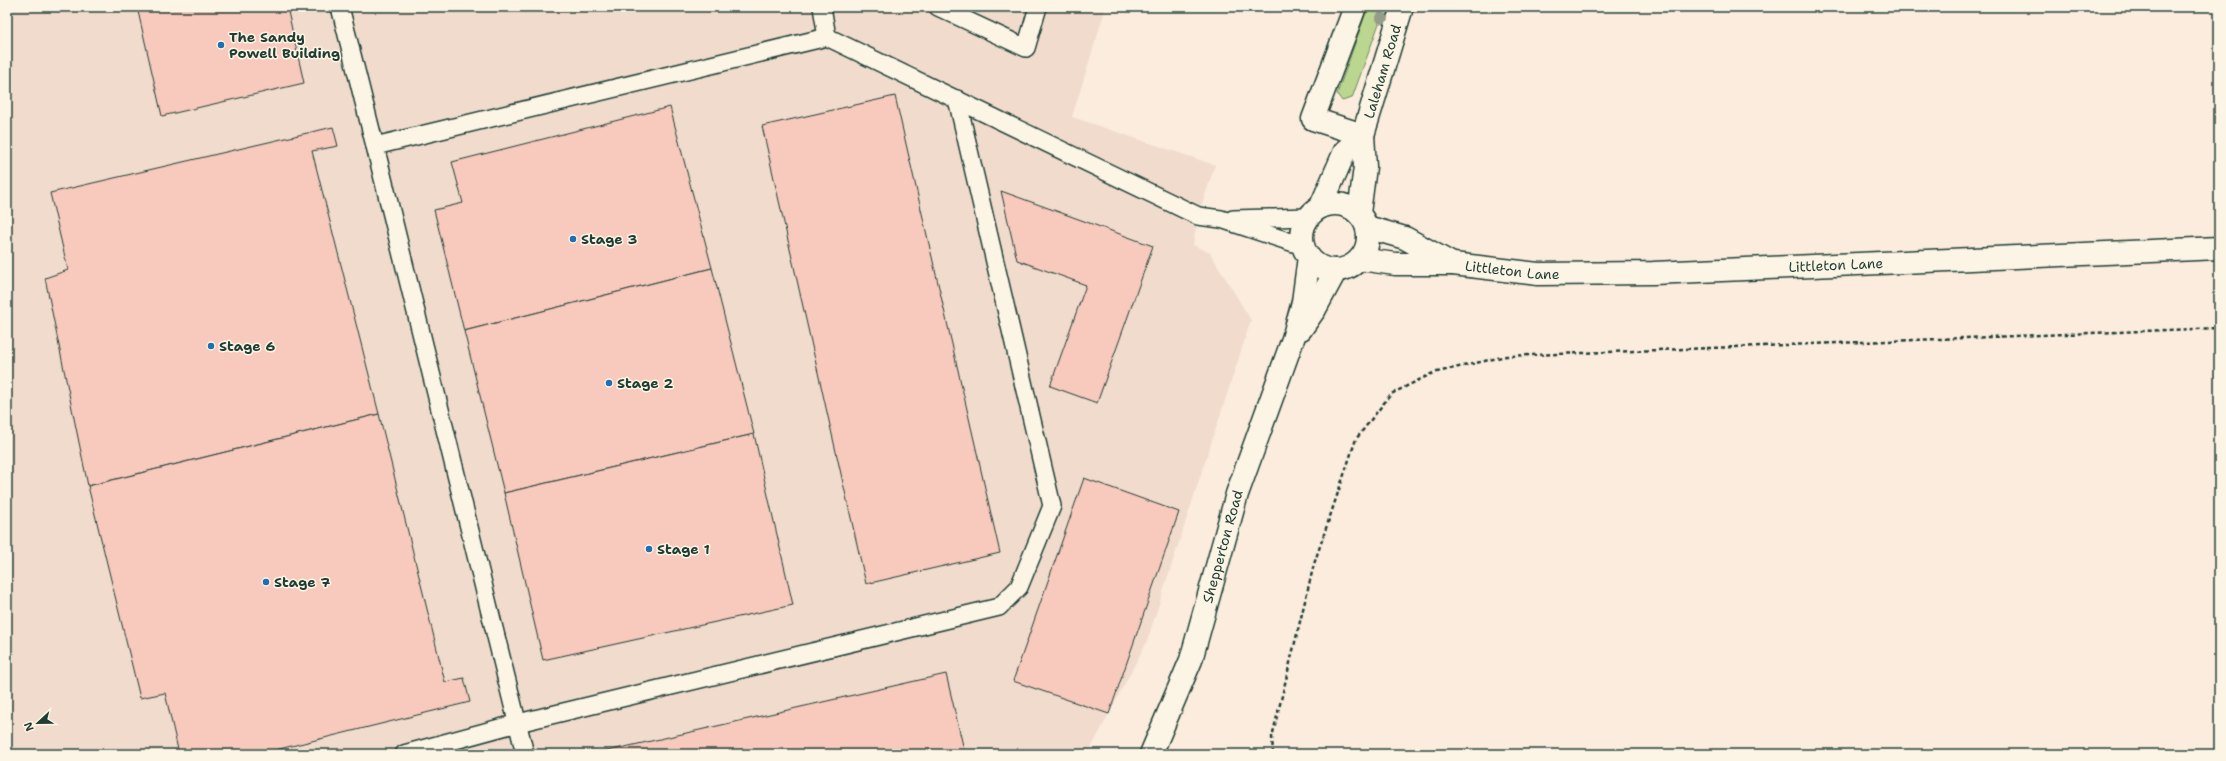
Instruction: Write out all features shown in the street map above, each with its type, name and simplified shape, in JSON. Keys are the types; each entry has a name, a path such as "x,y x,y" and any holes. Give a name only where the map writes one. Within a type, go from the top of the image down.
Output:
{"street":[{"name":"Laleham Road","path":"1355,7 1313,119 1363,135"},
{"name":"Laleham Road","path":"1363,220 1365,167 1363,135 1402,7"},
{"name":"Laleham Road","path":"1315,212 1345,151 1363,135"},
{"path":"1334,203 1348,206 1363,220 1369,239 1366,250 1360,259 1345,269 1336,270 1323,268 1306,252 1302,232 1315,212 1334,203"},
{"name":"Littleton Lane","path":"1363,220 1405,238 1453,264"},
{"name":"Littleton Lane","path":"1360,259 1395,264 1453,264 1538,274 1653,273 2219,248"},
{"name":"Shepperton Road","path":"1151,754 1191,660 1237,494 1293,339 1303,302 1306,252"},
{"name":"Shepperton Road","path":"1293,339 1315,309 1336,270"}],"lane":[{"path":"340,7 525,754"},
{"path":"822,7 828,37"},
{"path":"938,7 1026,48 1038,7"},
{"path":"375,146 828,37 1198,216 1221,220 1306,252"},
{"path":"404,754 518,723 999,607 1019,587 1052,506 956,99"},
{"path":"1221,220 1315,212"}],"path":[{"path":"1273,754 1272,737 1314,564 1356,439 1391,394 1433,373 1506,356 2219,328"}],"shaded area":[{"path":"7,7 1106,7 1072,117 1215,165 1198,216 1193,245 1210,253 1251,320 1147,641 1088,754 7,754"}],"green space":[{"path":"1368,7 1385,7 1352,98 1342,101 1337,94"}],"building":[{"name":"The Sandy Powell Building","path":"137,7 287,7 304,83 162,116"},
{"path":"895,96 1000,553 866,584 762,126"},
{"name":"Stage 3","path":"670,107 712,268 464,331 434,210 463,203 452,162"},
{"name":"Stage 6","path":"333,127 338,146 312,151 379,414 88,486 45,278 68,270 50,193"},
{"path":"1001,191 1153,246 1097,403 1050,386 1086,285 1017,260"},
{"name":"Stage 2","path":"712,268 754,434 504,493 464,331"},
{"name":"Stage 7","path":"379,414 445,682 464,678 470,702 259,754 179,754 165,693 140,698 88,486"},
{"name":"Stage 1","path":"754,434 793,605 543,660 504,493"},
{"path":"1084,478 1179,512 1109,714 1013,681"},
{"path":"946,674 965,754 594,754"}],"place":[{"name":"The Sandy Powell Building","path":"221,45"},
{"name":"Stage 3","path":"573,239"},
{"name":"Stage 6","path":"211,346"},
{"name":"Stage 2","path":"609,383"},
{"name":"Stage 1","path":"649,549"},
{"name":"Stage 7","path":"266,582"}]}
